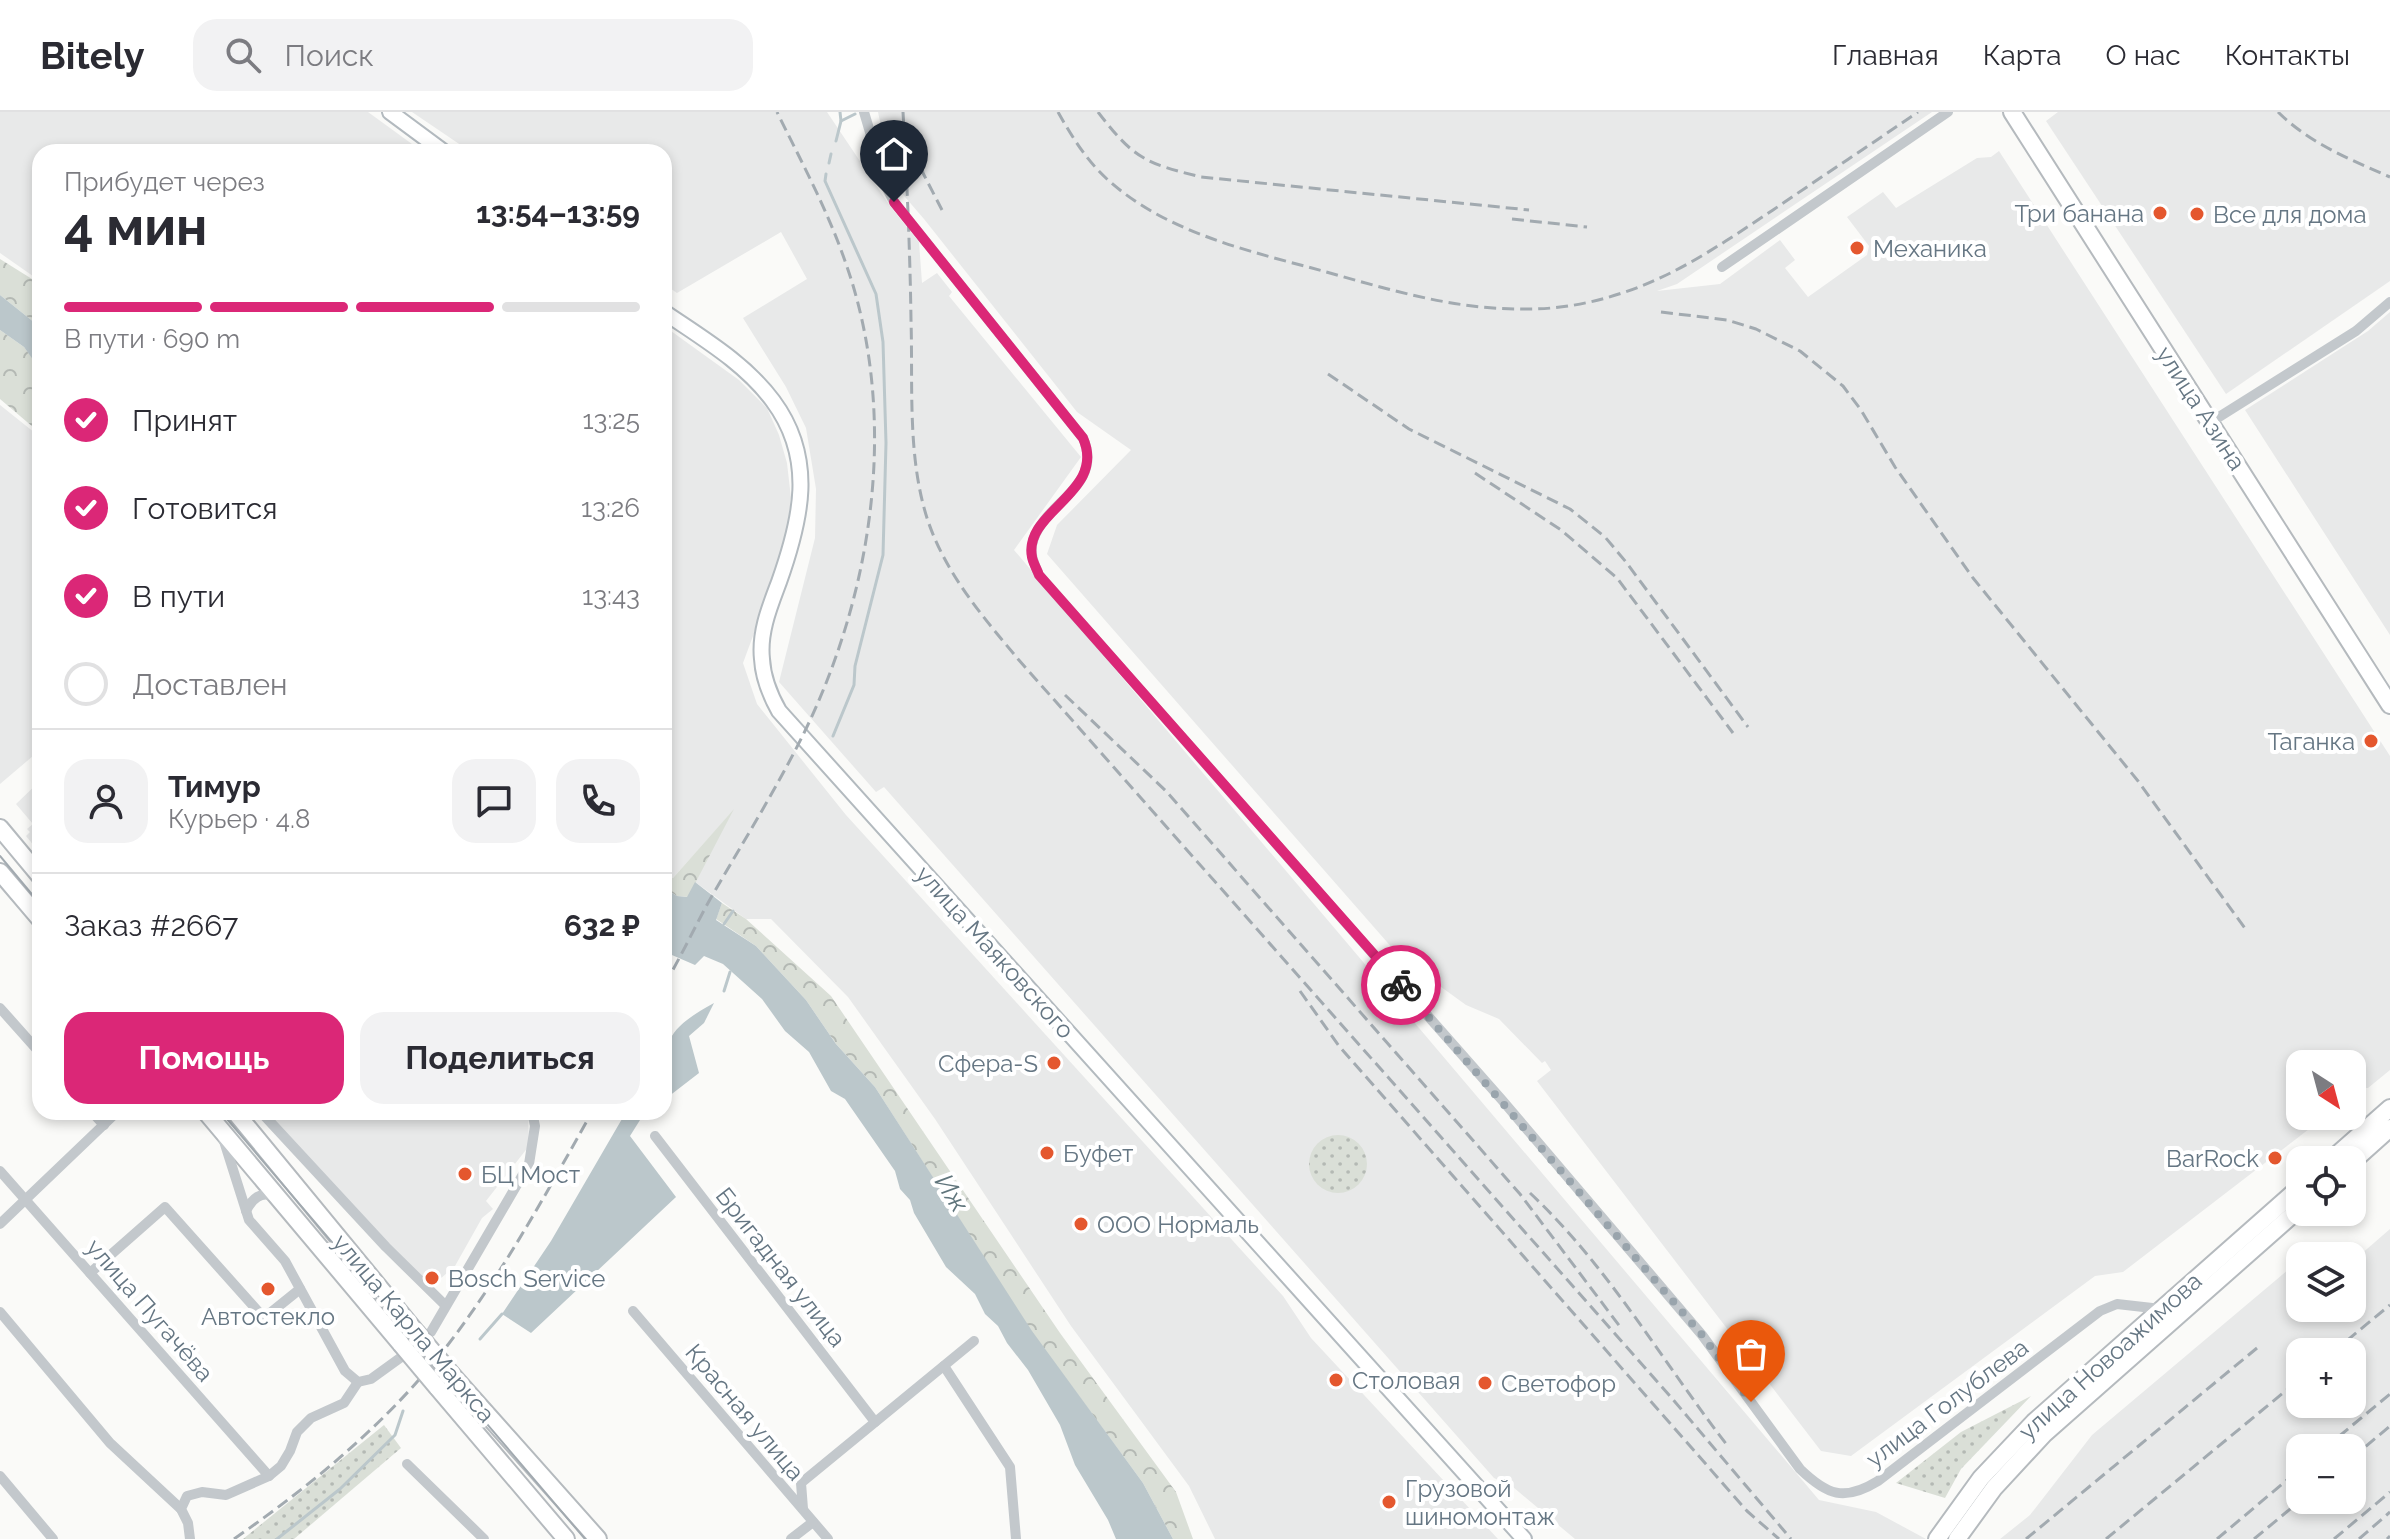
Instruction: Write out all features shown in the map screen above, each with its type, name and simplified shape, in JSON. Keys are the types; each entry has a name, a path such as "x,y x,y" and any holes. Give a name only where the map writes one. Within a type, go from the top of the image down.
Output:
{"main road":[{"path":"390,112 433,144"},
{"name":"улица Азина","path":"2012,112 2390,705"},
{"name":"улица Маяковского","path":"672,318 738,364 756,381 774,402 795,451 801,480 801,503 795,536 768,611 761,657 768,687 779,711 1524,1539"},
{"path":"0,828 32,866"},
{"path":"0,872 32,910"},
{"path":"2347,1146 2390,1108"},
{"name":"улица Карла Маркса","path":"213,1120 400,1351 437,1387 566,1539"},
{"name":"улица Карла Маркса","path":"242,1120 424,1332 452,1375 598,1539"},
{"path":"2366,1149 2390,1128"},
{"name":"улица Новоажимова","path":"1956,1531 1981,1478 2015,1441 2286,1199"},
{"name":"улица Новоажимова","path":"1937,1539 1956,1531 2044,1434 2286,1220"}],"street":[{"name":"улица Голублева","path":"864,112 886,186 894,202 1083,438 1088,450 1089,464 1079,481 1037,531 1032,558 1039,575 1502,1100 1702,1335 1800,1469 1813,1481 1829,1491 1844,1495 1862,1491 1890,1473 2100,1311 2117,1304 2163,1309"},
{"path":"1722,267 1948,112"},
{"path":"2211,422 2356,331 2390,302"},
{"path":"0,1008 32,1044"},
{"path":"99,1120 104,1125"},
{"path":"0,1224 109,1120"},
{"path":"268,1120 386,1247 445,1305"},
{"path":"424,1332 445,1305 529,1164 534,1120"},
{"path":"220,1128 249,1220 285,1261 345,1371 358,1382"},
{"name":"Бригадная улица","path":"655,1136 875,1422"},
{"name":"улица Пугачёва","path":"0,1171 269,1476"},
{"path":"246,1211 257,1196 264,1194 273,1195 284,1205"},
{"path":"90,1273 165,1207 264,1318 300,1289"},
{"name":"Красная улица","path":"633,1311 828,1539"},
{"path":"0,1312 110,1443 181,1509 188,1523 190,1539"},
{"path":"803,1511 801,1483 974,1341"},
{"path":"181,1509 187,1496 202,1492 226,1495 269,1476 281,1466 297,1432 311,1418 344,1403 358,1382 371,1379 400,1351"},
{"path":"944,1366 1010,1467 1016,1539"},
{"path":"407,1464 484,1539"},
{"path":"0,1476 53,1539"},
{"path":"791,1539 813,1522"}],"shaded area":[{"path":"0,112 368,112 412,144 32,144 32,275 0,253"},
{"path":"412,112 827,112 890,206 919,242 922,283 937,273 952,292 949,296 1081,457 1014,550 1819,1500 1876,1512 1926,1539 1575,1539 1513,1487 1494,1478 884,787 876,792 779,682 815,538 816,489 806,428 786,387 743,318 807,279 781,232 677,293 672,290 672,144 459,144"},
{"path":"878,112 1932,112 1677,284 1657,291 1720,284 1780,240 1795,260 1785,268 1808,297 1867,255 1869,246 1847,217 1883,192 1896,208 1977,158 1991,157 1999,151 2390,756 2390,1070 2366,1088 2366,1050 2286,1050 2286,1130 2308,1130 2123,1272 2095,1276 1851,1456 1821,1451 1537,1081 1551,1070 1545,1061 1542,1063 1499,1019 1466,1005 1401,958 1047,554 1057,525 1131,450 1077,412 893,183"},
{"path":"2058,112 2390,112 2390,281 2226,394 2046,121"},
{"path":"0,295 32,321 32,358 24,347 0,330"},
{"path":"2390,312 2390,635 2245,410 2368,331"},
{"path":"672,332 739,380 767,408 787,463 791,498 788,524 770,590 743,663 757,704 846,815 1283,1296 1311,1338 1498,1539 1215,1539 1189,1486 1071,1326 935,1119 848,997 771,919 746,919 695,882 731,813 673,878"},
{"path":"0,405 32,431 32,757 0,784"},
{"path":"32,789 32,823 16,804"},
{"path":"32,825 32,843 26,836 30,832 27,829"},
{"name":"Иж","path":"695,882 722,903 716,920 756,946 806,1000 836,1044 875,1087 1032,1331 1143,1483 1173,1539 1116,1539 1075,1465 1060,1425 1028,1370 998,1326 985,1314 975,1294 946,1267 914,1213 910,1200 900,1189 895,1171 845,1099 831,1091 809,1052 785,1031 762,999 723,964 704,956 695,965 672,955 672,893 687,897"},
{"path":"714,1003 704,1023 689,1036 699,1073 672,1094 672,1036 697,1013"},
{"path":"273,1120 528,1120 529,1146 486,1201 493,1209 482,1218 455,1266 432,1286 385,1241"},
{"path":"621,1120 640,1120 630,1136 676,1197 531,1333 502,1314 551,1241"},
{"path":"2390,1229 2390,1539 2000,1539 2030,1515 2092,1435 2286,1272 2286,1322 2366,1322 2366,1250"}],"green space":[{"path":"0,259 32,279 32,321 0,295"},
{"path":"0,330 24,347 32,358 32,426 0,399"},
{"path":"734,809 688,897 672,893 673,878"},
{"path":"722,903 746,919 831,996 1060,1333 1176,1492 1193,1539 1173,1539 1143,1483 1031,1331 875,1087 836,1044 806,1000 756,946 716,919"},
{"path":"1338,1135 1359,1143 1367,1164 1359,1185 1338,1193 1317,1185 1309,1164 1317,1143"},
{"path":"2031,1396 1961,1469 1945,1498 1896,1483 1961,1432"},
{"path":"384,1425 401,1448 294,1539 243,1539"}],"waterway":[{"path":"836,141 840,112"},
{"path":"841,121 855,114"},
{"path":"829,163 831,154"},
{"path":"826,174 825,181 876,294 883,342 886,443 883,555 855,666 854,685 833,736"},
{"path":"724,924 733,911"},
{"path":"724,991 730,972"},
{"path":"480,1339 502,1314"},
{"path":"277,1539 340,1489 395,1435 403,1411"}],"tram line":[{"path":"0,856 32,894"},
{"path":"228,1120 585,1539"}],"railway":[{"path":"672,970 792,756 827,681 847,623 862,563 871,502 875,441 872,380 862,320 830,223 777,112"},
{"path":"903,112 914,447 921,497 928,521 955,577 1018,659 1670,1396 1791,1539"},
{"path":"1058,112 1080,148 1108,180 1156,214 1182,227 1266,256 1420,297 1469,306 1532,309 1572,305 1612,296 1645,285 1683,266 1738,233 1918,112"},
{"path":"1098,112 1121,140 1142,157 1166,168 1201,177 1529,210"},
{"path":"2278,112 2317,142 2390,177"},
{"path":"914,132 923,173 942,210"},
{"path":"1512,219 1587,227"},
{"path":"1661,312 1727,320 1756,329 1800,351 1843,386 1973,578 2138,781 2247,931"},
{"path":"1328,374 1409,429 1570,509 1605,537 1748,727"},
{"path":"1475,473 1561,530 1617,578 1733,733"},
{"path":"1065,695 1166,791 1520,1194 1621,1328"},
{"path":"1300,991 1339,1046 1747,1511 1779,1539"},
{"path":"234,1539 348,1451 424,1374 506,1261 587,1120"},
{"path":"1530,1193 1585,1251 1727,1445"},
{"path":"2350,1338 2390,1305"},
{"path":"2026,1539 2257,1348"},
{"path":"2106,1539 2286,1391"},
{"path":"2342,1434 2390,1394"},
{"path":"2366,1446 2390,1426"},
{"path":"2217,1539 2286,1481"},
{"path":"2334,1539 2390,1492"},
{"path":"2254,1539 2286,1512"},
{"path":"2359,1539 2390,1512"},
{"path":"2387,1539 2390,1536"}],"way so far":[{"path":"1401,985 1702,1335 1751,1402"}],"place":[{"name":"Три банана","path":"2160,213"},
{"name":"Все для дома","path":"2197,214"},
{"name":"Механика","path":"1857,248"},
{"name":"Таганка","path":"2371,741"},
{"name":"Сфера-S","path":"1054,1063"},
{"name":"Буфет","path":"1047,1153"},
{"name":"BarRock","path":"2275,1158"},
{"name":"БЦ Мост","path":"465,1174"},
{"name":"ООО Нормаль","path":"1081,1224"},
{"name":"Bosch Service","path":"432,1278"},
{"name":"Автостекло","path":"268,1289"},
{"name":"Столовая","path":"1336,1380"},
{"name":"Светофор","path":"1485,1383"},
{"name":"Грузовой шиномонтаж","path":"1389,1502"}],"route":[{"path":"894,202 1083,438 1088,450 1089,464 1079,481 1037,531 1032,558 1039,575 1401,985"}]}
